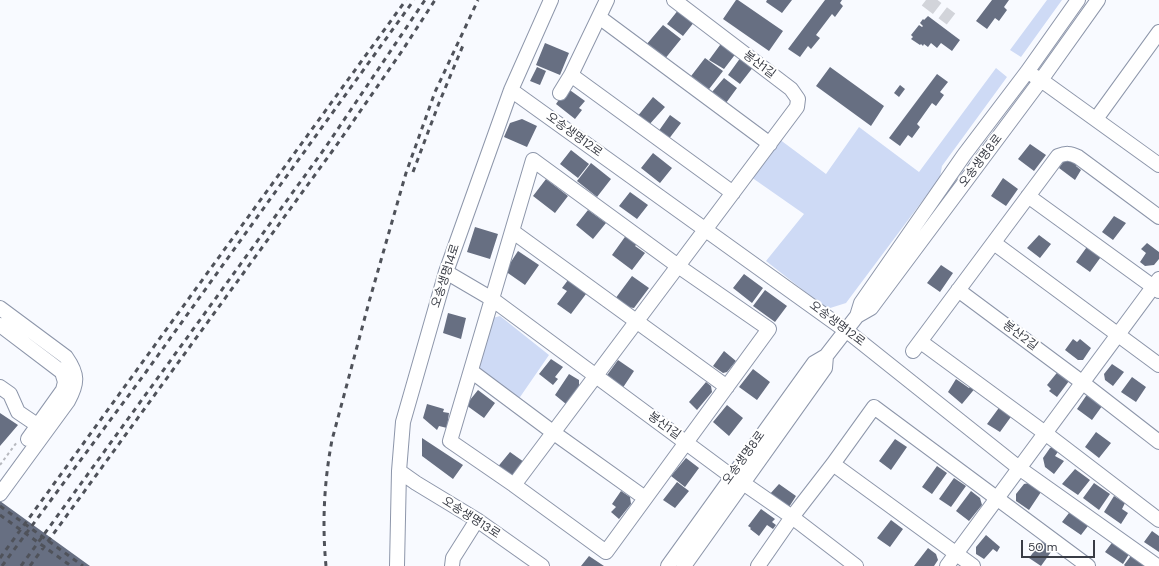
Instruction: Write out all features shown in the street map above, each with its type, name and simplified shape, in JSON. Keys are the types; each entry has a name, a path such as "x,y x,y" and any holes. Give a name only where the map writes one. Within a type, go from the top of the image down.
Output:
{"street":[{"name":"오송생명14로","path":"397,566 399,471 403,422 446,272 511,90 551,0"},
{"path":"560,93 571,75 607,0"},
{"name":"봉산1길","path":"514,485 797,107 798,98 791,89 674,0"},
{"name":"오송생명8로","path":"857,316 860,302 964,155 1027,72 1078,0"},
{"name":"오송생명8로","path":"668,566 825,368 826,356 857,316 872,308 1042,80 1098,0"},
{"path":"599,17 770,144"},
{"path":"1096,119 1159,32"},
{"path":"1027,72 1042,80 1159,166"},
{"path":"571,75 733,193"},
{"name":"오송생명12로","path":"511,90 846,330 1019,468 1157,566"},
{"path":"1159,217 1071,154 1065,153 1058,156 917,346 1045,433 1159,520"},
{"path":"533,160 678,266 769,329 606,552 514,485 450,441 512,231 533,160"},
{"path":"947,566 1118,335 1157,286 1028,196"},
{"path":"512,231 726,386"},
{"path":"994,243 1159,365"},
{"name":"봉산1길","path":"446,272 492,299 686,442 792,517"},
{"name":"봉산2길","path":"958,290 1159,442"},
{"path":"0,308 66,357 73,367 76,379 74,391 68,401 42,428 0,478"},
{"path":"0,325 62,372 65,382 63,390 42,428 0,494"},
{"path":"470,371 645,498"},
{"path":"0,388 10,394 18,412 42,428"},
{"path":"758,566 792,517 834,464 874,407 1088,566"},
{"path":"834,464 973,566"},
{"name":"오송생명13로","path":"399,471 477,520 542,566"},
{"name":"오송생명8로","path":"684,566 737,479"},
{"path":"792,517 856,566"},
{"path":"452,566 452,558 477,520"}],"path":[{"path":"0,465 18,441"}],"shaded area":[{"path":"1047,0 1062,0 1021,57 1010,50"},
{"path":"996,68 1007,77 942,166 940,177 846,303 827,309 766,261 804,214 751,177 779,139 826,174 859,127 919,172"},
{"path":"500,316 549,355 518,400 478,370 477,366 489,319"}],"building":[{"path":"736,0 783,31 769,51 723,19"},
{"path":"767,0 792,0 782,13 766,2"},
{"path":"825,0 842,0 840,3 843,6 835,17 832,14 816,35 820,38 811,49 808,46 800,57 788,49"},
{"path":"992,0 1009,0 1004,7 1007,10 999,21 995,18 987,29 976,21"},
{"path":"679,9 695,21 683,36 667,24"},
{"path":"928,16 960,40 952,51 941,43 937,48 931,43 928,47 924,44 923,46 921,44 920,45 911,39 913,37 911,35 919,25 922,27 923,26 920,23"},
{"path":"663,25 681,39 664,60 646,45"},
{"path":"723,41 737,52 724,69 709,60"},
{"path":"545,43 569,53 560,75 536,65"},
{"path":"741,57 754,66 740,84 728,75"},
{"path":"705,58 723,71 706,93 688,80"},
{"path":"537,67 546,71 540,85 530,81"},
{"path":"830,67 884,106 871,126 816,86"},
{"path":"937,74 948,82 940,92 944,95 936,106 932,103 917,124 920,127 912,138 908,135 900,146 889,138"},
{"path":"724,78 737,88 726,103 712,92"},
{"path":"900,85 905,89 899,97 894,93"},
{"path":"567,88 585,101 579,108 582,110 575,119 556,104"},
{"path":"653,97 665,107 648,126 637,117"},
{"path":"670,115 681,123 668,140 658,132"},
{"path":"522,119 537,126 527,147 504,137 510,123"},
{"path":"1030,144 1046,155 1034,171 1018,159"},
{"path":"571,150 589,164 578,178 560,164"},
{"path":"653,153 672,168 660,183 641,168"},
{"path":"1066,158 1078,163 1076,166 1081,170 1075,180 1059,168"},
{"path":"591,163 611,179 597,197 577,181"},
{"path":"1003,178 1018,189 1006,206 991,196"},
{"path":"546,179 568,196 555,213 533,196"},
{"path":"630,192 648,205 637,219 619,206"},
{"path":"588,210 606,223 593,239 576,225"},
{"path":"1114,216 1126,223 1113,240 1102,232"},
{"path":"475,227 498,234 490,259 467,252"},
{"path":"627,234 638,243 635,246 645,253 632,270 612,255"},
{"path":"1039,235 1051,244 1040,258 1027,248"},
{"path":"1147,243 1159,252 1159,259 1154,265 1145,266 1140,262 1146,253 1141,249"},
{"path":"1089,244 1103,254 1090,272 1076,262"},
{"path":"518,251 539,265 525,285 505,271"},
{"path":"941,265 953,273 940,292 927,283"},
{"path":"744,274 763,288 752,303 733,288"},
{"path":"632,276 649,288 634,308 627,307 615,299"},
{"path":"568,280 586,294 571,314 557,304 567,291 562,288"},
{"path":"765,290 787,306 775,322 753,306"},
{"path":"448,313 466,318 461,339 443,333"},
{"path":"1073,339 1077,342 1080,339 1091,348 1083,360 1078,360 1065,350"},
{"path":"724,351 736,361 727,372 723,373 713,366"},
{"path":"551,359 563,367 555,377 558,379 553,385 539,374"},
{"path":"618,360 634,371 622,389 605,378"},
{"path":"1112,364 1124,372 1113,386 1105,380 1104,374"},
{"path":"753,369 770,382 757,400 739,387"},
{"path":"1060,369 1068,375 1069,381 1057,397 1049,391 1051,389 1047,385"},
{"path":"569,374 579,380 579,387 566,404 555,395"},
{"path":"1132,377 1146,387 1136,402 1121,392"},
{"path":"956,379 969,388 973,383 977,386 962,404 948,392"},
{"path":"706,382 711,386 712,392 697,410 689,402"},
{"path":"478,390 495,403 484,418 466,405"},
{"path":"1095,395 1105,402 1092,420 1077,409 1086,396"},
{"path":"427,404 444,409 443,412 449,413 447,428 439,426 437,430 423,418"},
{"path":"727,405 743,418 729,436 713,422"},
{"path":"1001,405 1013,414 1000,432 987,424"},
{"path":"0,413 18,425 0,446"},
{"path":"1096,432 1111,443 1099,458 1085,447"},
{"path":"422,438 463,465 453,479 422,456"},
{"path":"895,439 907,447 891,470 879,461"},
{"path":"1055,446 1060,449 1055,456 1064,461 1054,474 1045,467 1043,458 1050,448"},
{"path":"510,452 524,462 513,476 496,469"},
{"path":"686,458 699,468 685,487 671,476"},
{"path":"937,466 947,473 932,494 922,487"},
{"path":"1075,469 1090,480 1078,495 1062,484"},
{"path":"954,478 966,486 951,507 939,499"},
{"path":"677,482 689,491 675,508 663,500"},
{"path":"1034,482 1043,489 1029,510 1016,501 1016,494 1024,484"},
{"path":"1094,483 1110,494 1099,510 1083,498"},
{"path":"779,484 796,496 789,507 769,495"},
{"path":"621,491 630,497 631,504 619,519 611,512 616,507 612,504"},
{"path":"971,491 980,498 982,505 969,521 956,511"},
{"path":"1114,496 1125,503 1122,509 1128,513 1121,524 1104,512"},
{"path":"0,501 90,566 0,566"},
{"path":"761,509 775,519 772,522 776,525 773,529 767,525 759,536 748,526"},
{"path":"1072,509 1091,522 1081,535 1062,522"},
{"path":"891,520 903,529 890,547 877,538"},
{"path":"1152,531 1159,536 1159,552 1144,542"},
{"path":"986,535 1000,547 997,552 993,549 984,559 976,554 976,547"},
{"path":"1045,537 1056,545 1041,566 1029,558"},
{"path":"1114,540 1131,551 1123,564 1105,552"},
{"path":"928,548 936,554 938,560 934,566 914,566"},
{"path":"1133,553 1151,566 1125,566 1124,565"},
{"path":"589,556 604,566 581,566"}],"tunnel":[{"path":"926,0 951,19"}],"railway":[{"path":"0,558 406,0"},
{"path":"2,566 146,372 414,0"},
{"path":"21,566 325,148 425,0"},
{"path":"30,566 336,146 402,51 435,0"},
{"path":"326,566 324,519 329,456 369,302 406,173 435,92 478,0"},
{"path":"413,172 464,43"},
{"path":"0,506 83,566"},
{"path":"0,515 71,566"}]}
